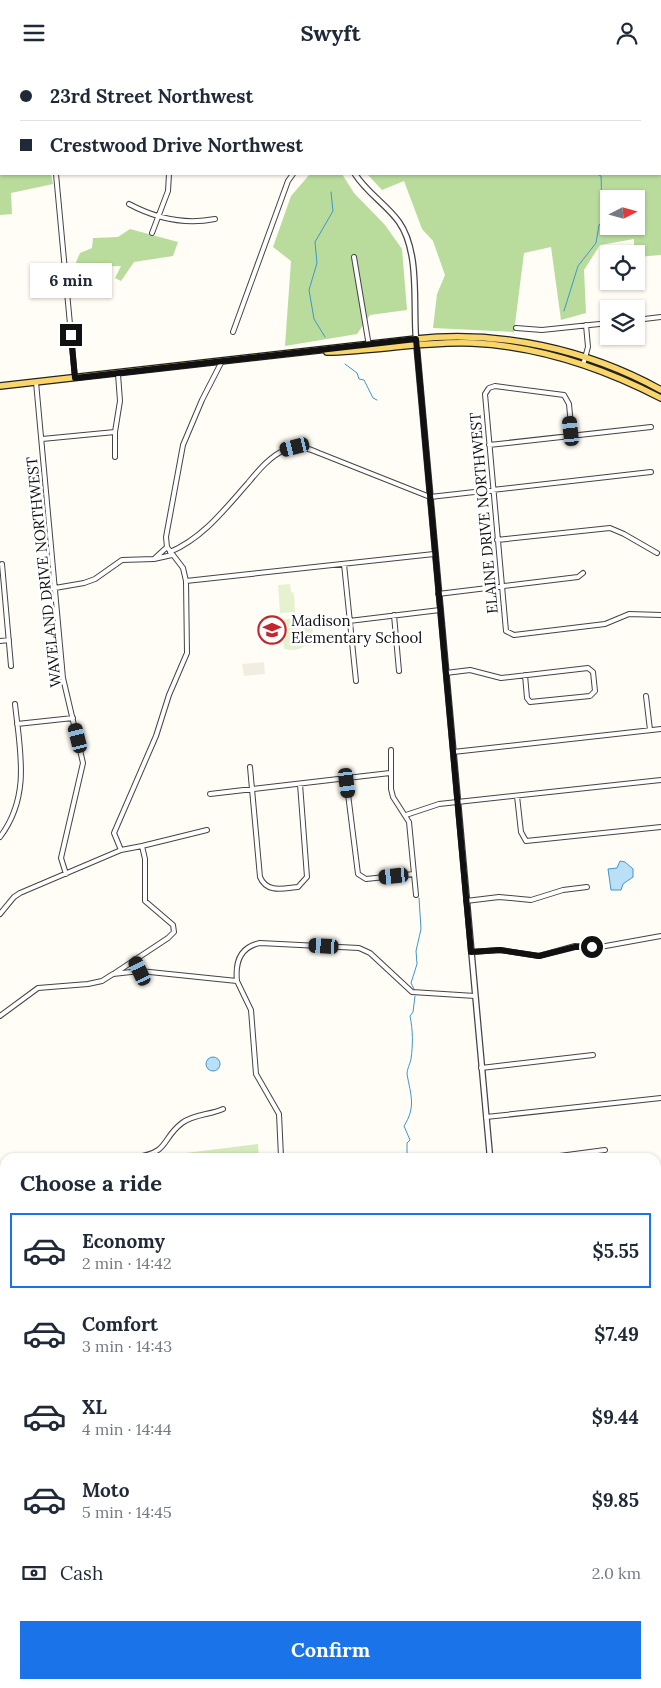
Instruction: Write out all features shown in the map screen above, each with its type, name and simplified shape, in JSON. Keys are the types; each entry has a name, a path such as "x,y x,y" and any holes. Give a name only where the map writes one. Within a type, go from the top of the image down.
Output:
{"main road":[{"path":"0,386 369,344 416,342 472,336 534,344 584,362 626,374 661,391"},
{"path":"300,353 370,351 416,342"},
{"path":"584,362 661,399"}],"street":[{"path":"56,175 75,378"},
{"path":"152,233 168,191 169,175"},
{"path":"233,331 288,181 292,175"},
{"path":"356,175 366,189 393,214 406,236 412,257 416,342 434,554 490,1153"},
{"path":"129,204 159,216 181,222 215,219"},
{"path":"354,257 370,351"},
{"path":"645,319 661,317"},
{"path":"516,328 538,330 600,324"},
{"path":"584,362 588,347 586,325"},
{"path":"121,850 114,833 156,736 169,695 185,661 186,581 183,569 167,547 167,528 183,445 202,400 222,361"},
{"path":"115,457 115,432 120,401 118,374"},
{"name":"WAVELAND DRIVE NORTHWEST","path":"36,382 64,678 83,763 61,858 66,874"},
{"name":"ELAINE DRIVE NORTHWEST","path":"572,436 569,404 564,395 495,386 489,388 484,398 506,631 509,635 598,625 629,614 661,615"},
{"path":"488,445 651,427"},
{"path":"42,439 115,432"},
{"path":"55,588 95,579 122,561 154,559 171,554 196,538 213,523 272,458 285,450 295,447 306,448 430,497 652,472"},
{"path":"497,540 610,528 657,553"},
{"path":"154,559 167,547"},
{"path":"186,581 434,554"},
{"path":"344,564 356,681"},
{"path":"2,565 12,666"},
{"path":"438,594 578,577 583,573"},
{"path":"349,621 440,610"},
{"path":"394,615 399,671"},
{"path":"0,641 9,640"},
{"path":"446,673 470,670 501,678 525,675 590,668 595,691 590,696 530,701 525,675"},
{"path":"646,697 650,730"},
{"path":"0,837 12,818 21,789 15,704"},
{"path":"17,723 73,718"},
{"path":"453,752 661,729"},
{"path":"391,750 390,773 393,797 409,822 416,895"},
{"path":"250,767 260,877 266,886 298,887 307,877 300,783"},
{"path":"210,794 390,773"},
{"path":"346,778 358,874 364,878 414,874"},
{"path":"406,815 439,804 661,779"},
{"path":"517,796 520,832 526,841 661,827"},
{"path":"0,914 14,897 121,850 207,830"},
{"path":"0,1016 38,988 102,981 172,935 174,928 145,901 146,859 142,846"},
{"path":"466,901 499,897 531,900 563,890 587,887"},
{"path":"471,952 500,950 539,956 575,947 600,947 661,937"},
{"path":"282,1153 279,1114 256,1074 251,1010 248,1000 237,981 236,971 240,955 252,945 260,943 359,948 370,953 412,992 475,996"},
{"path":"134,959 140,971"},
{"path":"113,974 140,971 237,981"},
{"path":"481,1068 593,1055"},
{"path":"486,1117 661,1097"},
{"path":"152,1153 159,1151 182,1123 197,1116 223,1109"},
{"path":"582,1153 605,1150"}],"green space":[{"path":"0,175 51,175 53,184 11,193 12,214 0,215"},
{"path":"309,175 343,175 354,193 385,225 402,249 407,310 370,315 357,334 285,346 291,261 273,247 291,196"},
{"path":"368,175 661,175 661,255 645,256 645,245 634,245 634,239 600,245 584,270 586,313 561,320 551,247 524,253 514,332 433,328 437,294 445,275 433,241 422,229 404,181 382,190"},
{"path":"130,229 178,242 173,256 134,262 121,281 115,278 121,266 74,267 80,253 92,248 93,238 118,237"},
{"path":"290,584 291,592 294,593 295,612 280,613 278,585"},
{"path":"309,618 313,632 308,643 298,649 284,649 282,621 284,619"},
{"path":"258,1144 259,1153 186,1153"}],"shaded area":[{"path":"264,662 265,674 244,676 242,664"}],"water":[{"path":"620,861 625,862 633,869 633,877 623,884 621,890 611,890 608,869 617,868"},
{"path":"213,1057 218,1059 220,1064 218,1069 213,1071 208,1069 206,1064 208,1059"}],"waterway":[{"path":"564,311 578,266 596,243 599,225 605,219 601,176 599,175"},
{"path":"325,337 314,319 309,290 317,263 315,242 333,211 331,192"},
{"path":"345,364 357,373 359,379 364,380 373,398 377,400"},
{"path":"415,991 411,983 417,964 416,951 421,929 419,898"},
{"path":"407,1153 407,1143 410,1140 404,1126 411,1107 407,1070 412,1048 410,1016 413,1012 415,996"}],"place":[{"name":"Madison Elementary School","path":"272,630"}],"route":[{"path":"71,335 75,378 416,339 471,952 500,950 527,956 539,956 578,946 592,947"}]}
